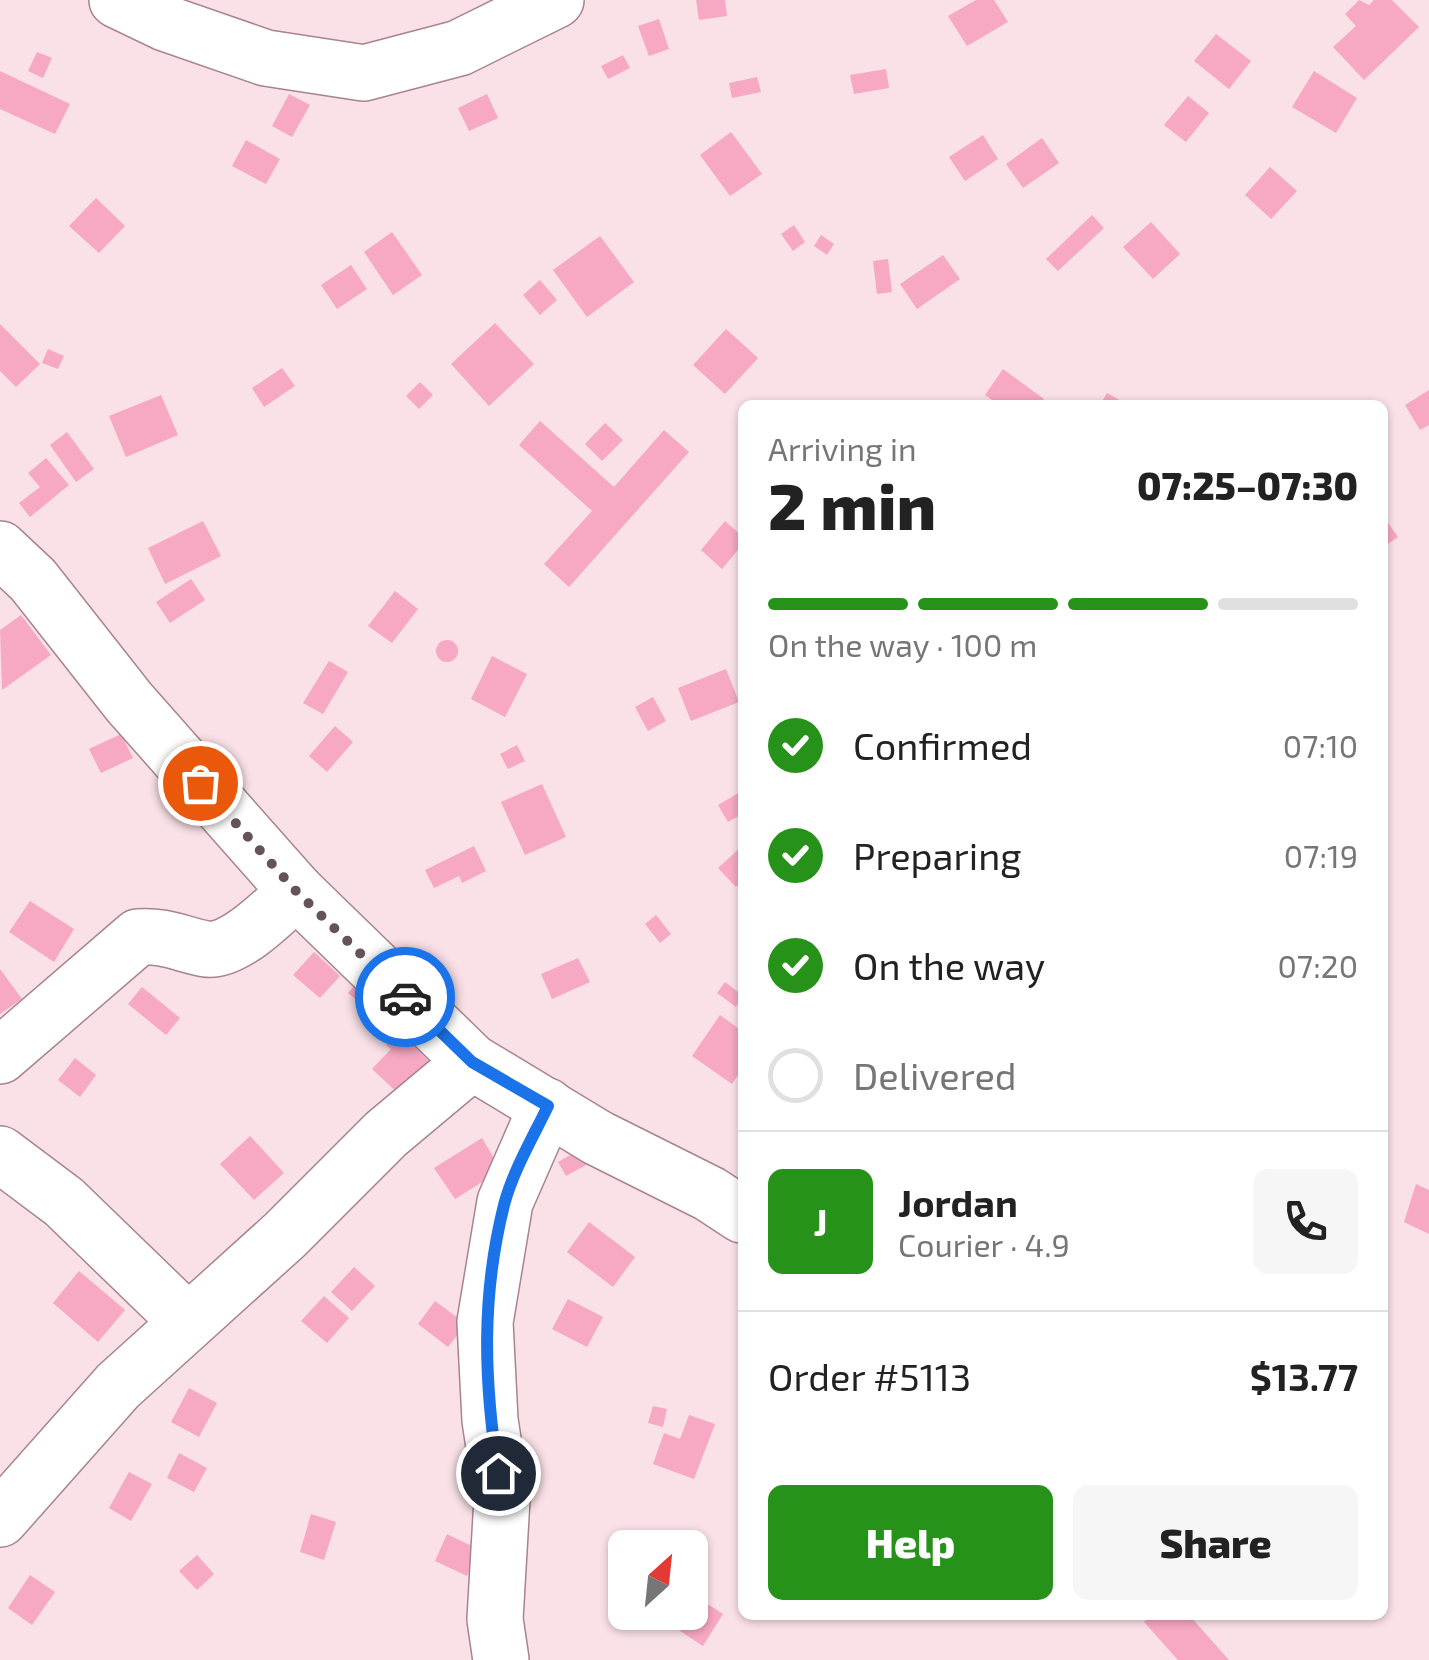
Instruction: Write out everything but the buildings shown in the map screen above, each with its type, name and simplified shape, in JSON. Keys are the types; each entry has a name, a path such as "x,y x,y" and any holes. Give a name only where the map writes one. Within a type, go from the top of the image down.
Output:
{"street":[{"path":"117,0 166,24 266,58 364,73 459,48 556,0"},
{"path":"0,549 33,580 129,702 296,891 472,1062 598,1138 710,1194 738,1212"},
{"path":"0,1056 88,976 138,938 161,936 211,950 225,948 296,891"},
{"path":"0,1519 118,1386 285,1236 386,1134 472,1062"},
{"path":"501,1660 495,1618 502,1499 490,1420 484,1322 504,1202 548,1106"},
{"path":"0,1154 64,1202 188,1322"}],"way so far":[{"path":"200,783 296,891 405,997"}],"route":[{"path":"405,997 472,1062 548,1106 504,1202 484,1322 490,1420 498,1473"}]}
